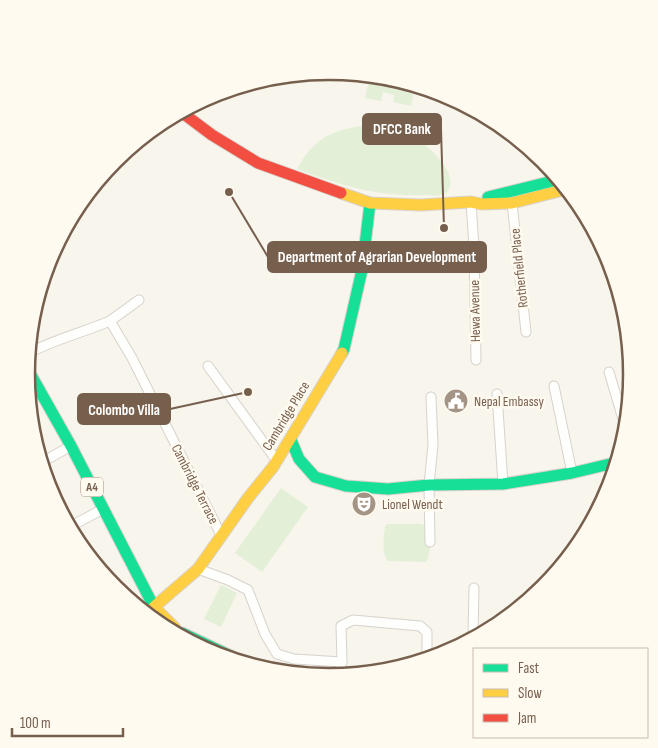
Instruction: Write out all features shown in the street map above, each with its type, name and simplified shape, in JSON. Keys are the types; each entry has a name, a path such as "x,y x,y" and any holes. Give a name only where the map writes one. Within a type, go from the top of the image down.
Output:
{"main road":[{"path":"187,116 212,135 258,163 370,204 421,205 471,202 551,181"},
{"path":"471,202 481,204 512,203 559,191"},
{"name":"Cambridge Place","path":"152,609 198,569 291,440 344,349 362,270 370,204"},
{"name":"A4","path":"35,383 71,446 152,608"},
{"path":"291,440 299,460 315,477 346,486 388,488 429,485 503,484 572,473 608,464"}],"street":[{"name":"Hewa Avenue","path":"471,202 474,248 476,360"},
{"name":"Rotherfield Place","path":"512,203 526,332"},
{"path":"37,349 53,341 77,335 110,321 139,300"},
{"name":"Cambridge Terrace","path":"110,321 132,358 222,536"},
{"path":"208,366 276,462"},
{"path":"609,372 620,410"},
{"path":"554,386 572,473"},
{"path":"497,394 503,484"},
{"path":"430,542 429,485 433,445 431,397"},
{"path":"48,459 71,446"},
{"path":"76,524 103,509"},
{"path":"198,569 248,590 265,634 277,654 294,659 342,662"},
{"path":"473,631 474,588"},
{"path":"341,667 341,626 353,620 420,626 427,632 427,651"}],"green space":[{"path":"368,83 414,93 411,106 393,102 394,95 383,92 381,101 365,98"},
{"path":"360,126 372,129 383,139 397,135 407,135 417,139 433,152 446,169 450,178 450,186 446,193 439,195 407,195 374,192 344,185 297,169 309,151 322,139 330,134"},
{"path":"281,488 308,507 262,572 235,553"},
{"path":"387,524 421,524 426,526 430,544 426,562 388,561 384,554 385,526"},
{"path":"221,585 237,593 221,627 204,619"}],"traffic: fast":[{"path":"488,197 551,181"},
{"path":"342,353 362,270 370,203"},
{"path":"35,383 71,446 154,607 152,608"},
{"path":"291,440 299,459 315,477 346,486 388,489 429,485 503,484 572,473 608,464"}],"traffic: slow":[{"path":"341,193 370,203 421,205 471,202 481,204 512,203 559,191"},
{"path":"163,616 154,607 198,569 248,498 273,467 342,353"}],"traffic: jam":[{"path":"187,116 212,135 258,163 341,193"}],"place":[{"name":"Department of Agrarian Development","path":"229,192"},
{"name":"DFCC Bank","path":"444,228"},
{"name":"Colombo Villa","path":"248,392"},
{"name":"Nepal Embassy","path":"456,401"},
{"name":"Lionel Wendt","path":"364,504"}]}
